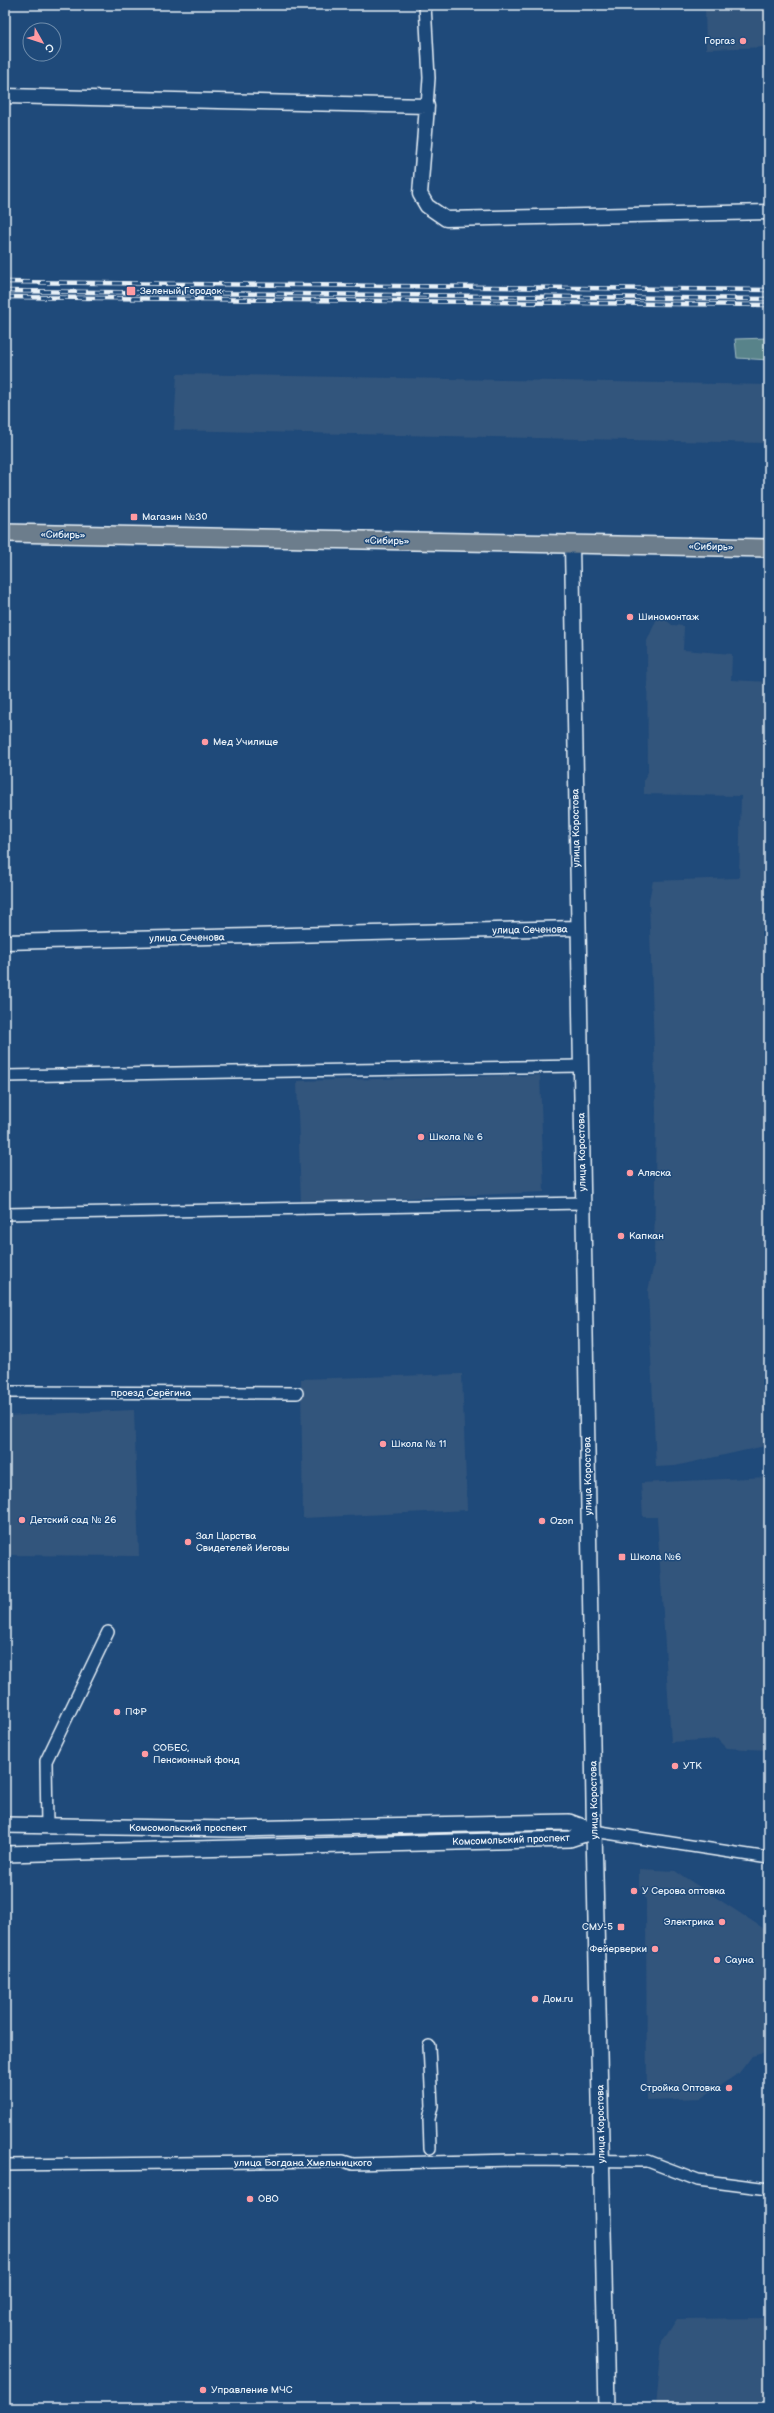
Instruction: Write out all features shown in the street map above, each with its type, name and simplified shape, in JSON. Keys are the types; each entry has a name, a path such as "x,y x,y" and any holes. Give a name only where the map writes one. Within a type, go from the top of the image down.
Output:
{"main road":[{"name":"«Сибирь»","path":"5,533 769,548"},
{"name":"Комсомольский проспект","path":"5,1825 231,1828 569,1822 594,1831"},
{"name":"Комсомольский проспект","path":"5,1854 570,1839 594,1831"},
{"name":"улица Коростова","path":"594,1831 607,2408"}],"street":[{"path":"425,5 429,78 420,194 427,206 446,219 769,212"},
{"path":"5,96 427,106"},
{"name":"улица Коростова","path":"572,544 594,1831"},
{"name":"улица Сеченова","path":"5,942 578,928"},
{"path":"5,1076 581,1066"},
{"path":"5,1214 583,1203"},
{"name":"проезд Серёгина","path":"5,1392 297,1393"},
{"path":"47,1825 46,1761 108,1632"},
{"path":"594,1831 769,1858"},
{"path":"429,2046 432,2106 429,2119 430,2148"},
{"name":"улица Богдана Хмельницкого","path":"5,2165 343,2161 353,2164 513,2160 648,2162 698,2180 769,2189"}],"shaded area":[{"path":"705,5 769,5 769,47 706,49"},
{"path":"177,374 769,385 769,443 174,430"},
{"path":"659,614 672,625 684,626 683,650 732,654 731,680 769,682 769,1445 675,1466 656,1467 648,1291 654,1264 656,1109 649,900 653,881 739,878 741,796 644,794 644,780 648,772 647,641"},
{"name":"Школа № 6","path":"540,1075 544,1192 301,1203 297,1081"},
{"name":"Школа № 11","path":"462,1374 467,1510 303,1518 301,1379"},
{"path":"134,1410 139,1556 5,1555 5,1416"},
{"path":"769,1477 769,1750 727,1748 718,1739 671,1742 657,1517 643,1517 641,1483"},
{"path":"639,1869 675,1871 769,1932 769,2052 752,2056 739,2073 701,2098 647,2100 646,1900 639,1884"},
{"path":"769,2318 769,2404 752,2408 719,2408 718,2405 695,2408 693,2402 656,2408 662,2342 677,2319"}],"green space":[{"path":"769,338 769,360 737,358 735,339"}],"railway":[{"path":"5,282 769,290"},
{"path":"5,291 769,299"},
{"path":"5,297 769,305"}],"place":[{"name":"Горгаз","path":"743,41"},
{"name":"Зеленый Городок","path":"131,291"},
{"name":"Магазин №30","path":"134,517"},
{"name":"Шиномонтаж","path":"630,617"},
{"name":"Мед Училище","path":"205,742"},
{"name":"Школа № 6","path":"421,1137"},
{"name":"Аляска","path":"630,1173"},
{"name":"Капкан","path":"621,1236"},
{"name":"Школа № 11","path":"383,1444"},
{"name":"Детский сад № 26","path":"22,1520"},
{"name":"Ozon","path":"542,1521"},
{"name":"Зал Царства Свидетелей Иеговы","path":"188,1542"},
{"name":"Школа №6","path":"622,1557"},
{"name":"ПФР","path":"117,1712"},
{"name":"СОБЕС, Пенсионный фонд","path":"145,1754"},
{"name":"УТК","path":"675,1766"},
{"name":"У Серова оптовка","path":"634,1891"},
{"name":"Электрика","path":"722,1922"},
{"name":"СМУ-5","path":"621,1927"},
{"name":"Фейерверки","path":"655,1949"},
{"name":"Сауна","path":"717,1960"},
{"name":"Дом.ru","path":"535,1999"},
{"name":"Стройка Оптовка","path":"729,2088"},
{"name":"ОВО","path":"250,2199"},
{"name":"Управление МЧС","path":"203,2390"}]}
